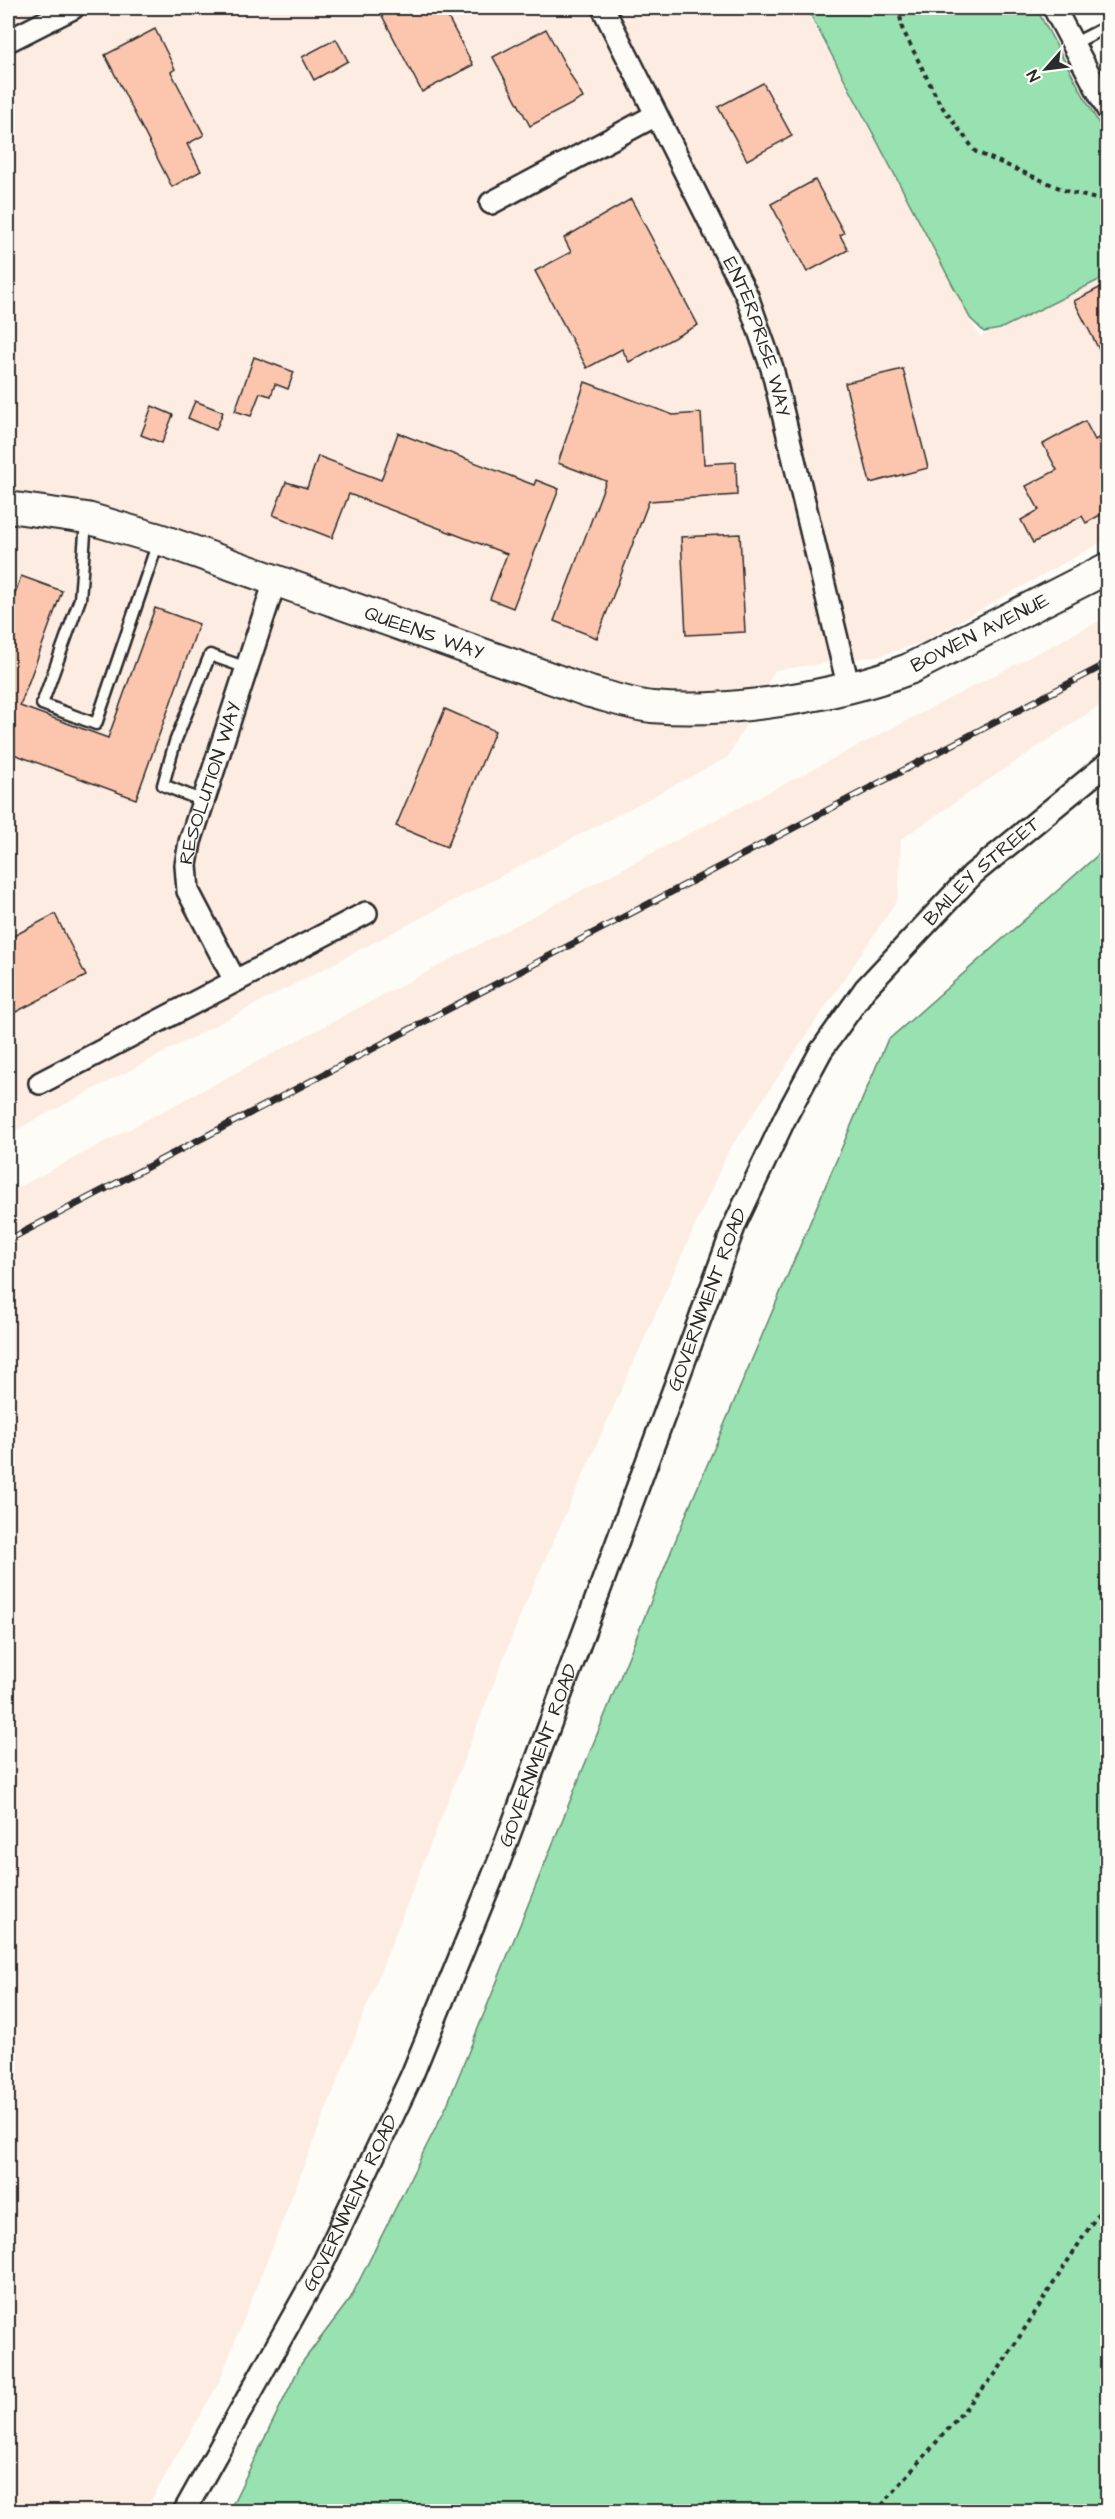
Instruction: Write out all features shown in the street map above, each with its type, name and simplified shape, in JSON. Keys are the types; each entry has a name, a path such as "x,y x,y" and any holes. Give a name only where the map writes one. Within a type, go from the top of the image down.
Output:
{"street":[{"path":"8,41 73,8"},
{"name":"ENTERPRISE WAY","path":"603,8 747,296 772,368 849,689"},
{"path":"1054,8 1107,110"},
{"path":"491,203 656,115"},
{"name":"QUEENS WAY","path":"8,507 87,518 159,539 590,692 651,707 715,709 849,689"},
{"name":"BOWEN AVENUE","path":"849,689 909,669 1107,568"},
{"name":"RESOLUTION WAY","path":"235,981 188,891 186,865 203,801 275,581"},
{"name":"BAILEY STREET","path":"865,988 973,874 1107,764"},
{"path":"40,1083 366,913"},
{"name":"GOVERNMENT ROAD","path":"184,2511 323,2263 412,2075 500,1859 735,1224 785,1118 820,1051 865,988"}],"lane":[{"path":"1073,44 1107,26"},
{"path":"87,518 80,598 42,704 96,724 159,539"},
{"path":"203,801 163,785 175,742 210,655 247,668"}],"path":[{"path":"899,8 902,28 940,104 976,152 1069,192 1107,202"},
{"path":"876,2511 997,2372 1107,2198"}],"shaded area":[{"path":"8,8 805,8 980,337 1107,270 1107,539 922,642 882,655 775,670 728,757 8,1134"},
{"path":"1107,617 1107,700 901,839 898,899 729,1150 525,1604 219,2382 145,2511 8,2511 8,1193 738,808"}],"green space":[{"path":"807,8 1036,8 1107,139 1107,276 1000,329 984,332 970,318"},
{"path":"1107,847 1107,2511 229,2511 301,2364 350,2299 447,2105 685,1517 887,1041"}],"building":[{"path":"378,8 443,8 473,65 422,92"},
{"path":"155,29 175,69 171,72 204,135 187,144 201,171 172,187 105,55"},
{"path":"546,29 583,98 530,126 493,57"},
{"path":"336,39 348,61 314,80 302,57"},
{"path":"763,83 792,136 747,160 718,107"},
{"path":"815,180 844,233 840,235 848,250 807,272 771,204"},
{"path":"631,199 698,325 629,362 622,349 587,368 535,271 571,252 564,238"},
{"path":"1107,284 1107,365 1074,301"},
{"path":"254,357 294,372 288,389 275,384 271,396 260,393 251,416 235,411"},
{"path":"903,369 928,468 870,483 845,383"},
{"path":"585,382 673,415 701,413 704,464 736,462 737,495 649,501 597,638 554,621 606,481 558,463"},
{"path":"195,401 223,412 216,430 188,418"},
{"path":"152,406 173,415 162,443 141,435"},
{"path":"1085,421 1095,440 1107,433 1107,511 1086,523 1082,516 1033,543 1021,520 1039,510 1026,486 1057,470 1043,444"},
{"path":"398,433 534,485 536,480 559,489 513,608 490,599 507,554 349,494 332,538 273,515 286,482 307,488 318,456 381,480"},
{"path":"740,534 745,632 686,635 681,537"},
{"path":"21,576 62,591 20,706 108,738 155,608 199,624 136,799 8,752 8,614"},
{"path":"445,709 495,731 447,847 396,826"},
{"path":"55,914 86,976 8,1016 8,939"}],"waterway":[{"path":"1096,2512 1108,2502"}],"railway":[{"path":"8,1240 1108,663"}]}
